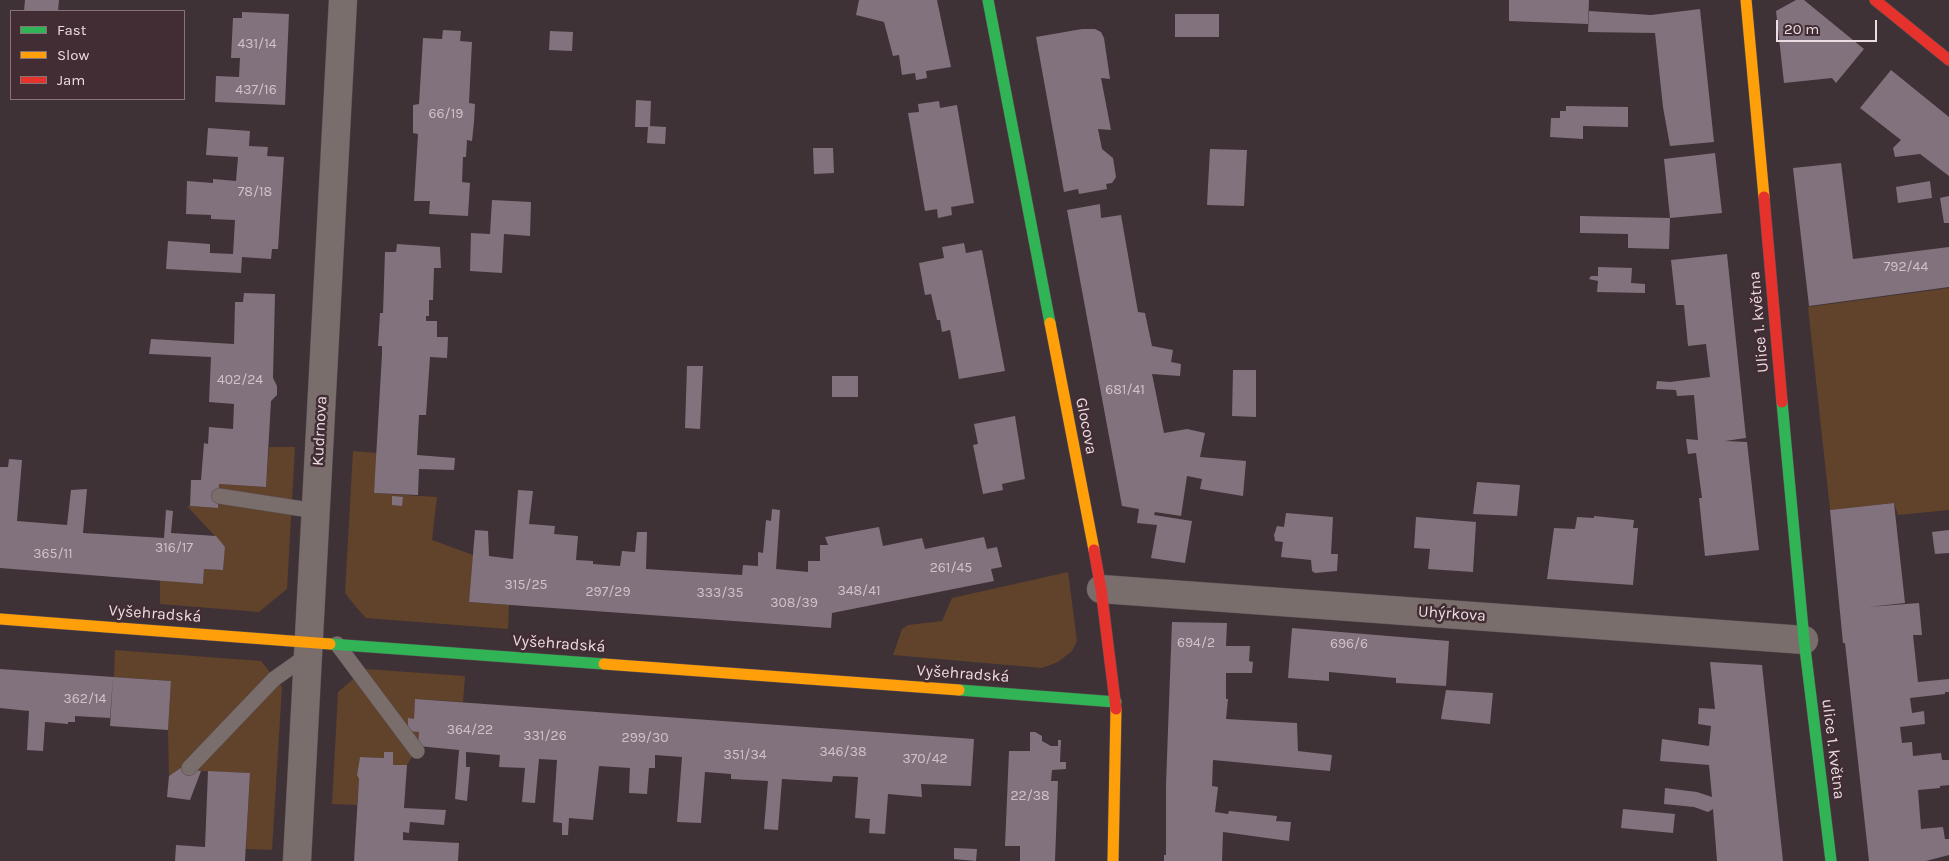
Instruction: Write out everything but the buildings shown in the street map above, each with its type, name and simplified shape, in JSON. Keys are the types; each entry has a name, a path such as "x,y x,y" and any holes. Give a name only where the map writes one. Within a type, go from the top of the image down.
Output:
{"street":[{"name":"Kudrnova","path":"297,861 343,0"},
{"name":"Glocova","path":"988,0 1101,589 1116,702 1112,861"},
{"name":"Ulice 1. května","path":"1746,0 1804,640"},
{"path":"1875,0 1949,60"},
{"name":"Uhýrkova","path":"1101,589 1804,640"},
{"name":"Vyšehradská","path":"0,619 308,648 337,644 1116,702"},
{"name":"ulice 1. května","path":"1804,640 1831,861"}],"lane":[{"path":"219,496 316,511"},
{"path":"337,644 416,751"},
{"path":"189,768 274,679 308,648"}],"shaded area":[{"path":"1949,288 1949,510 1898,515 1894,503 1830,510 1808,307"},
{"path":"269,447 295,447 287,589 259,612 160,604 160,580 203,584 204,569 223,570 225,547 187,506 218,508 219,484 266,487"},
{"path":"353,451 377,453 374,493 437,497 432,540 473,555 469,602 509,605 508,629 366,618 356,607 345,593"},
{"path":"1068,572 1077,641 1072,651 1058,662 1042,668 893,655 902,629 908,625 942,621 952,598"},
{"path":"115,650 261,661 282,687 272,850 246,849 250,773 201,771 182,767 169,776 168,730 171,681 114,677"},
{"path":"365,669 465,676 463,702 415,699 414,719 408,719 408,730 419,732 418,746 407,765 393,765 393,752 385,752 384,758 360,757 357,775 359,779 357,805 332,804 338,692"}],"traffic: fast":[{"path":"988,0 1050,323"},
{"path":"1782,402 1804,640 1831,861"},
{"path":"330,644 604,664"},
{"path":"959,690 1116,702"}],"traffic: slow":[{"path":"1746,0 1764,197"},
{"path":"1050,323 1094,550"},
{"path":"0,619 330,644"},
{"path":"604,664 959,690"},
{"path":"1113,861 1116,709"}],"traffic: jam":[{"path":"1875,0 1949,60"},
{"path":"1764,197 1782,402"},
{"path":"1094,550 1101,589 1116,709"}]}
